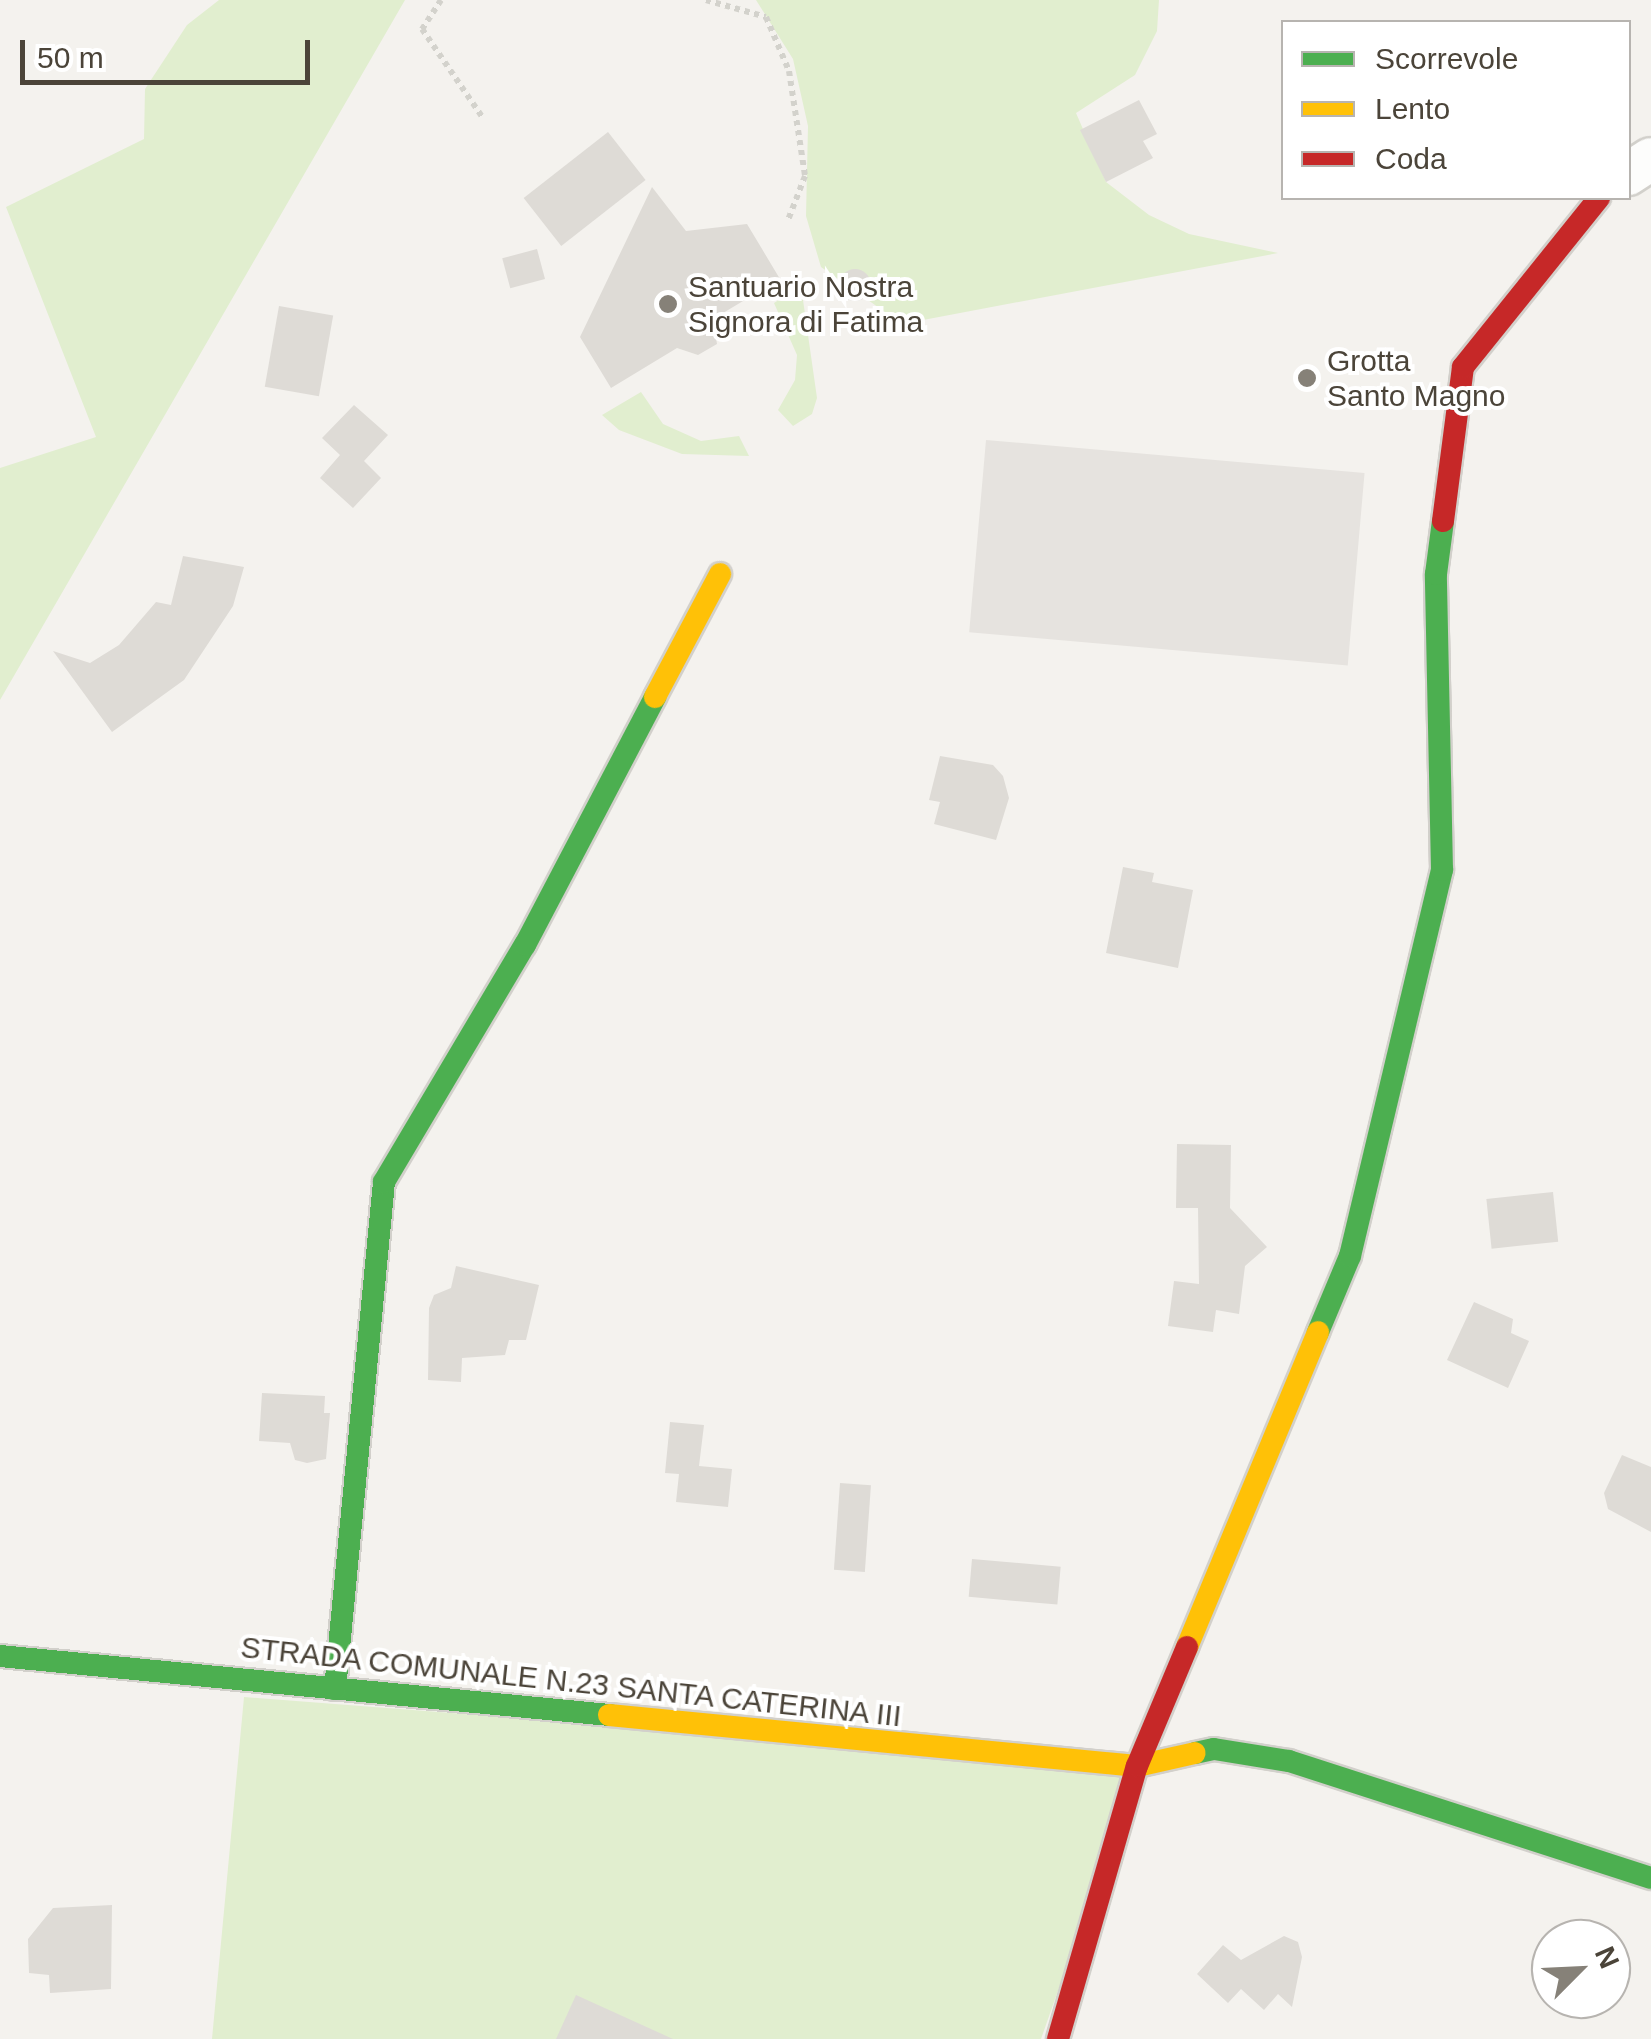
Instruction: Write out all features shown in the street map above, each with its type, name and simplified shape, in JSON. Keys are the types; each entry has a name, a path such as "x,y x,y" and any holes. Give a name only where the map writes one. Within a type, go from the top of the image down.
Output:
{"street":[{"path":"1058,2039 1137,1766 1350,1256 1442,870 1436,574 1463,367 1598,200"},
{"path":"335,1689 384,1182 526,945 720,574"},
{"name":"STRADA COMUNALE N.23 SANTA CATERINA III","path":"0,1656 1137,1766 1214,1749 1289,1761 1651,1878"}],"path":[{"path":"441,0 422,28 483,118"},
{"path":"706,0 766,17 789,72 805,176 788,220"}],"green space":[{"path":"219,0 405,0 0,700 0,468 96,437 6,207 144,139 145,89 187,25"},
{"path":"756,0 1159,0 1157,31 1135,75 1076,113 1106,182 1149,215 1189,234 1278,253 902,324 821,267 806,216 808,126 793,59"},
{"path":"801,286 817,398 812,414 793,426 778,410 795,380 797,355 774,303"},
{"path":"641,392 663,424 701,441 739,436 749,456 682,454 619,430 602,415"},
{"path":"244,1697 1137,1766 1041,2039 212,2039"}],"shaded area":[{"path":"986,440 1365,473 1348,665 969,632"}],"building":[{"path":"1139,100 1157,134 1143,141 1153,158 1106,182 1080,130"},
{"path":"608,132 646,180 561,246 524,198"},
{"name":"Santuario Nostra Signora di Fatima","path":"652,187 686,231 747,224 780,279 713,319 717,344 698,355 677,348 611,388 580,337"},
{"path":"537,249 545,279 510,288 502,258"},
{"path":"855,269 866,274 871,285 866,296 855,301 844,296 839,285 844,274"},
{"path":"279,306 333,316 319,396 265,387"},
{"path":"354,405 388,435 364,461 381,478 353,508 320,478 340,455 322,438"},
{"path":"183,556 244,567 233,606 184,680 112,732 53,651 90,663 119,645 156,602 171,605"},
{"path":"940,756 993,765 1003,776 1009,798 996,840 934,824 940,802 929,800"},
{"path":"1123,867 1154,873 1152,882 1193,890 1178,968 1106,953"},
{"path":"1177,1144 1231,1145 1230,1208 1267,1247 1245,1266 1239,1314 1216,1310 1213,1332 1168,1326 1174,1281 1199,1284 1198,1208 1176,1208"},
{"path":"1553,1192 1558,1242 1492,1249 1486,1199"},
{"path":"456,1266 539,1285 526,1340 509,1340 505,1355 462,1358 461,1382 428,1380 429,1308 434,1295 451,1288"},
{"path":"1474,1302 1513,1319 1511,1333 1529,1341 1508,1388 1447,1360"},
{"path":"262,1393 325,1396 324,1413 330,1413 326,1459 307,1463 295,1460 290,1443 259,1441"},
{"path":"670,1422 704,1425 699,1466 732,1469 728,1507 676,1502 679,1474 665,1473"},
{"path":"1622,1455 1651,1467 1651,1532 1608,1509 1604,1493"},
{"path":"840,1483 871,1485 865,1572 834,1570"},
{"path":"972,1559 1061,1567 1057,1605 969,1597"},
{"path":"112,1905 111,1989 50,1993 49,1975 29,1973 28,1939 53,1908"},
{"path":"1284,1936 1298,1942 1302,1957 1292,2007 1278,1994 1264,2010 1241,1989 1228,2003 1197,1974 1223,1945 1241,1960"},
{"path":"576,1995 673,2039 556,2039"}],"traffic: fast":[{"path":"1318,1332 1350,1256 1442,870 1436,574 1443,521"},
{"path":"335,1689 384,1182 525,945 655,697"},
{"path":"0,1656 609,1715"},
{"path":"1195,1753 1214,1749 1289,1761 1651,1878"}],"traffic: slow":[{"path":"655,697 720,574"},
{"path":"1187,1647 1318,1332"},
{"path":"609,1715 1137,1766 1195,1753"}],"traffic: jam":[{"path":"1443,521 1463,367 1597,200"},
{"path":"1058,2039 1137,1766 1187,1647"}],"place":[{"name":"Santuario Nostra Signora di Fatima","path":"668,304"},
{"name":"Grotta Santo Magno","path":"1307,378"}]}
